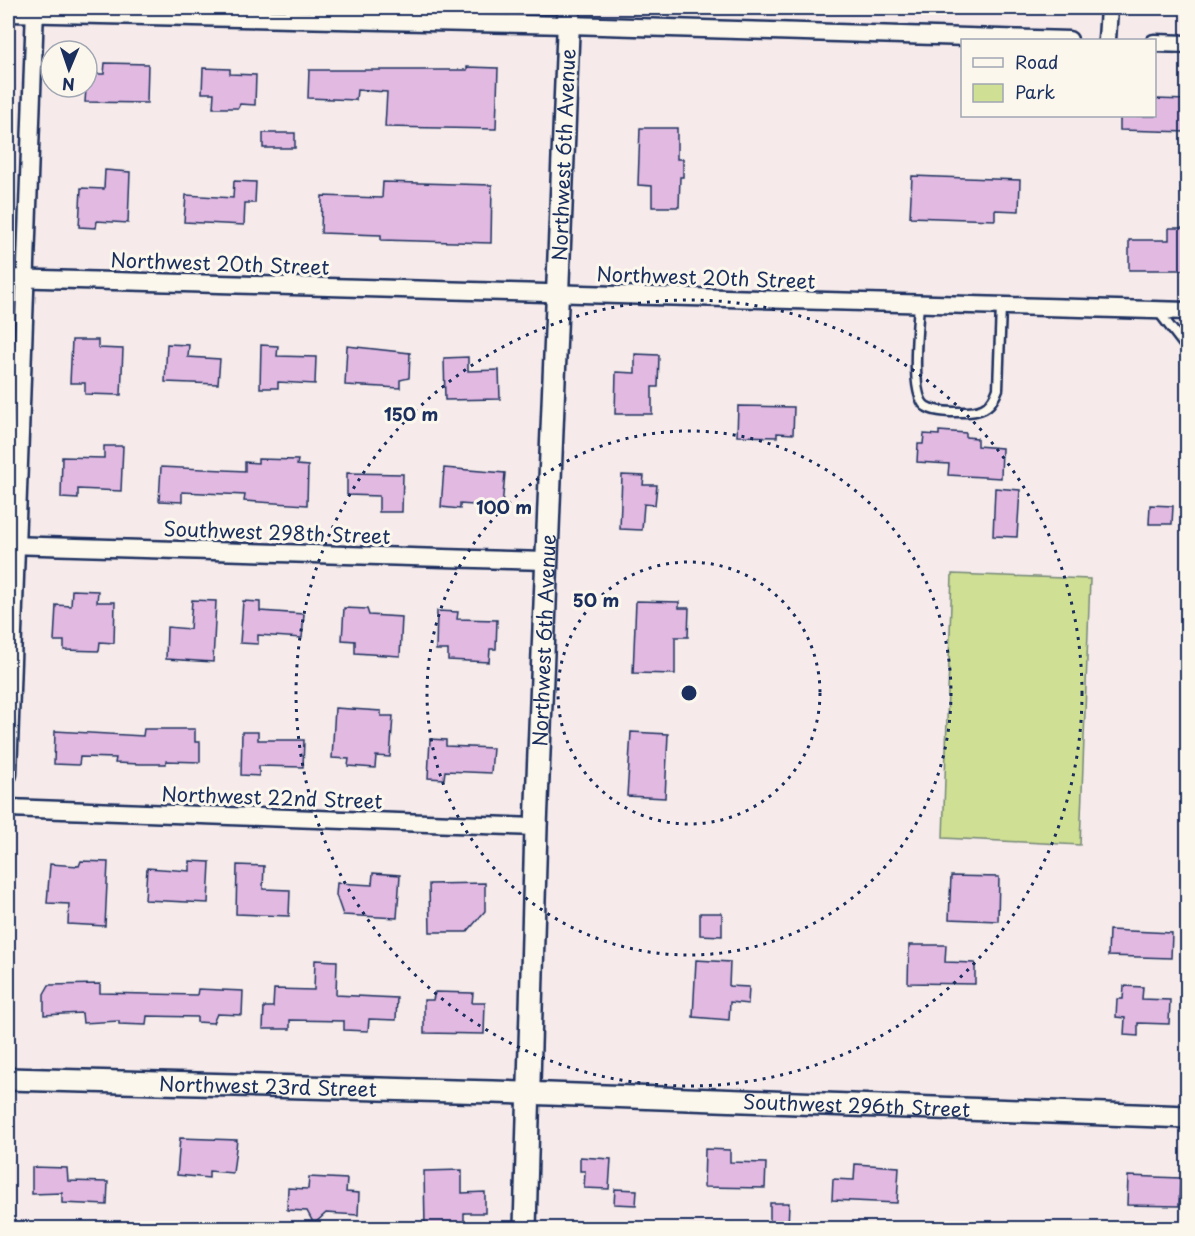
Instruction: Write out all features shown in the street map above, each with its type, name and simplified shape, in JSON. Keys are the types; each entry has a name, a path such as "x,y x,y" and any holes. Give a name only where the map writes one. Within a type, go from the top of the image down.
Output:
{"street":[{"path":"1107,39 1108,8"},
{"path":"8,13 35,11 568,16 1048,39"},
{"path":"8,775 12,545 26,278 35,11"},
{"name":"Northwest 6th Avenue","path":"525,1228 536,827 555,294 568,16"},
{"path":"1156,43 1188,44"},
{"name":"Northwest 20th Street","path":"8,278 1188,311"},
{"name":"Southwest 298th Street","path":"12,545 546,561"},
{"name":"Northwest 22nd Street","path":"8,808 536,827"},
{"name":"Northwest 23rd Street","path":"8,1079 527,1094"},
{"name":"Southwest 296th Street","path":"527,1094 1188,1117"}],"lane":[{"path":"919,304 916,370 918,399 926,407 951,412 987,408 994,401 998,389 1001,306"},
{"path":"1158,311 1188,350"}],"green space":[{"path":"952,574 1090,579 1080,845 943,838"}],"building":[{"path":"105,63 148,64 147,103 85,102 85,99 99,99 99,74 104,74"},
{"path":"467,67 498,68 496,129 385,127 387,92 357,90 356,100 308,98 309,70 467,70"},
{"path":"203,68 230,69 230,74 256,75 255,105 240,104 238,108 213,108 214,93 202,93"},
{"path":"1156,99 1188,100 1188,132 1120,130 1120,117 1156,117"},
{"path":"640,128 677,128 677,159 683,159 679,207 652,207 652,186 638,185"},
{"path":"263,133 295,133 295,148 263,148"},
{"path":"105,170 130,172 128,223 97,221 96,228 79,227 81,188 104,189"},
{"path":"912,176 1020,180 1019,211 995,210 995,220 910,217"},
{"path":"234,181 256,182 255,203 245,203 244,225 184,222 186,195 233,198"},
{"path":"383,182 492,185 491,243 381,240 381,235 321,233 322,196 382,198"},
{"path":"1169,228 1187,228 1187,270 1129,270 1129,240 1169,240"},
{"path":"72,340 98,340 98,348 123,349 121,395 85,394 85,383 70,383"},
{"path":"167,344 189,345 188,357 220,359 218,384 165,382"},
{"path":"261,345 278,346 277,356 316,357 315,384 278,382 278,388 260,388"},
{"path":"347,346 410,353 409,378 400,380 400,388 345,385"},
{"path":"635,354 659,355 658,387 652,387 652,414 615,414 616,372 635,373"},
{"path":"468,357 468,371 499,370 500,399 445,400 444,358"},
{"path":"738,406 794,407 793,434 777,433 777,437 737,436"},
{"path":"939,431 966,433 966,437 977,438 977,446 1002,448 1001,478 948,475 949,464 917,462 918,444 923,444 924,434 939,435"},
{"path":"104,446 123,446 121,491 78,489 78,499 61,498 62,457 104,458"},
{"path":"258,459 298,460 297,465 308,466 307,505 244,501 245,495 182,492 182,502 159,501 161,467 245,471 245,462 258,463"},
{"path":"444,468 505,473 502,507 460,504 460,509 441,507"},
{"path":"347,473 403,474 402,512 379,512 379,496 347,495"},
{"path":"622,475 644,476 643,485 657,485 655,505 644,504 642,530 620,529"},
{"path":"995,488 1020,490 1017,537 993,536"},
{"path":"1150,505 1173,506 1172,524 1149,524"},
{"path":"72,590 98,591 97,602 115,602 114,643 100,642 99,651 64,650 64,641 54,641 56,605 71,606"},
{"path":"192,600 216,601 213,662 166,659 167,627 190,629"},
{"path":"243,601 260,602 260,611 304,614 302,638 258,635 258,644 240,643"},
{"path":"636,601 679,602 679,608 689,608 688,637 675,637 675,674 633,673"},
{"path":"344,608 367,609 369,615 402,617 400,656 355,653 355,641 342,640"},
{"path":"437,611 458,612 457,619 497,620 496,649 490,649 489,662 448,660 448,650 436,650"},
{"path":"335,708 381,711 381,716 393,716 390,757 376,756 375,768 348,766 349,759 332,758"},
{"path":"144,729 195,729 195,742 200,742 200,762 115,763 116,758 80,757 79,765 54,764 55,731 143,736"},
{"path":"242,732 258,732 258,740 304,740 303,767 259,766 259,776 241,775"},
{"path":"631,732 668,734 665,798 627,796"},
{"path":"430,739 446,740 446,746 493,748 491,773 445,771 444,779 428,778"},
{"path":"81,861 108,862 105,926 68,924 69,904 47,903 50,864 79,866"},
{"path":"190,861 210,862 208,903 145,900 147,868 190,871"},
{"path":"237,865 264,866 263,889 290,890 289,916 236,914"},
{"path":"373,873 400,875 397,918 343,915 336,895 337,883 372,885"},
{"path":"951,876 999,877 998,921 949,919"},
{"path":"485,883 485,911 467,932 430,932 429,884"},
{"path":"700,913 722,913 722,936 700,935"},
{"path":"1109,930 1172,933 1171,958 1108,956"},
{"path":"909,945 946,945 945,962 975,963 975,984 908,983"},
{"path":"315,960 337,961 336,995 397,998 396,1020 369,1019 368,1031 344,1030 344,1021 290,1020 290,1029 263,1029 264,1007 273,1007 274,989 314,990"},
{"path":"696,960 730,962 729,986 749,987 748,1004 730,1002 729,1020 693,1017"},
{"path":"100,984 100,993 197,995 198,989 243,991 242,1015 217,1014 213,1023 197,1022 197,1017 147,1016 146,1025 119,1024 119,1021 83,1023 82,1013 44,1015 44,994 49,985"},
{"path":"1124,986 1143,987 1142,999 1170,1000 1169,1024 1138,1023 1138,1036 1124,1035 1125,1018 1116,1017 1117,999 1123,999"},
{"path":"435,992 473,993 472,1003 485,1003 484,1034 424,1033 424,1000 433,1000"},
{"path":"180,1138 237,1140 233,1173 209,1171 209,1178 177,1175"},
{"path":"705,1149 730,1150 730,1162 766,1163 765,1188 704,1187"},
{"path":"580,1157 611,1159 609,1189 584,1188 585,1171 580,1171"},
{"path":"855,1164 899,1167 897,1203 832,1200 833,1179 854,1180"},
{"path":"32,1167 67,1168 68,1181 108,1182 107,1205 62,1203 62,1193 32,1194"},
{"path":"462,1170 462,1193 485,1192 485,1213 464,1213 464,1228 425,1228 424,1171"},
{"path":"1128,1176 1180,1178 1179,1206 1127,1205"},
{"path":"309,1177 347,1179 346,1192 359,1193 358,1215 326,1213 314,1224 307,1211 287,1210 288,1188 308,1189"},
{"path":"615,1189 637,1190 636,1205 614,1204"},
{"path":"770,1203 789,1203 788,1228 770,1228"}]}
